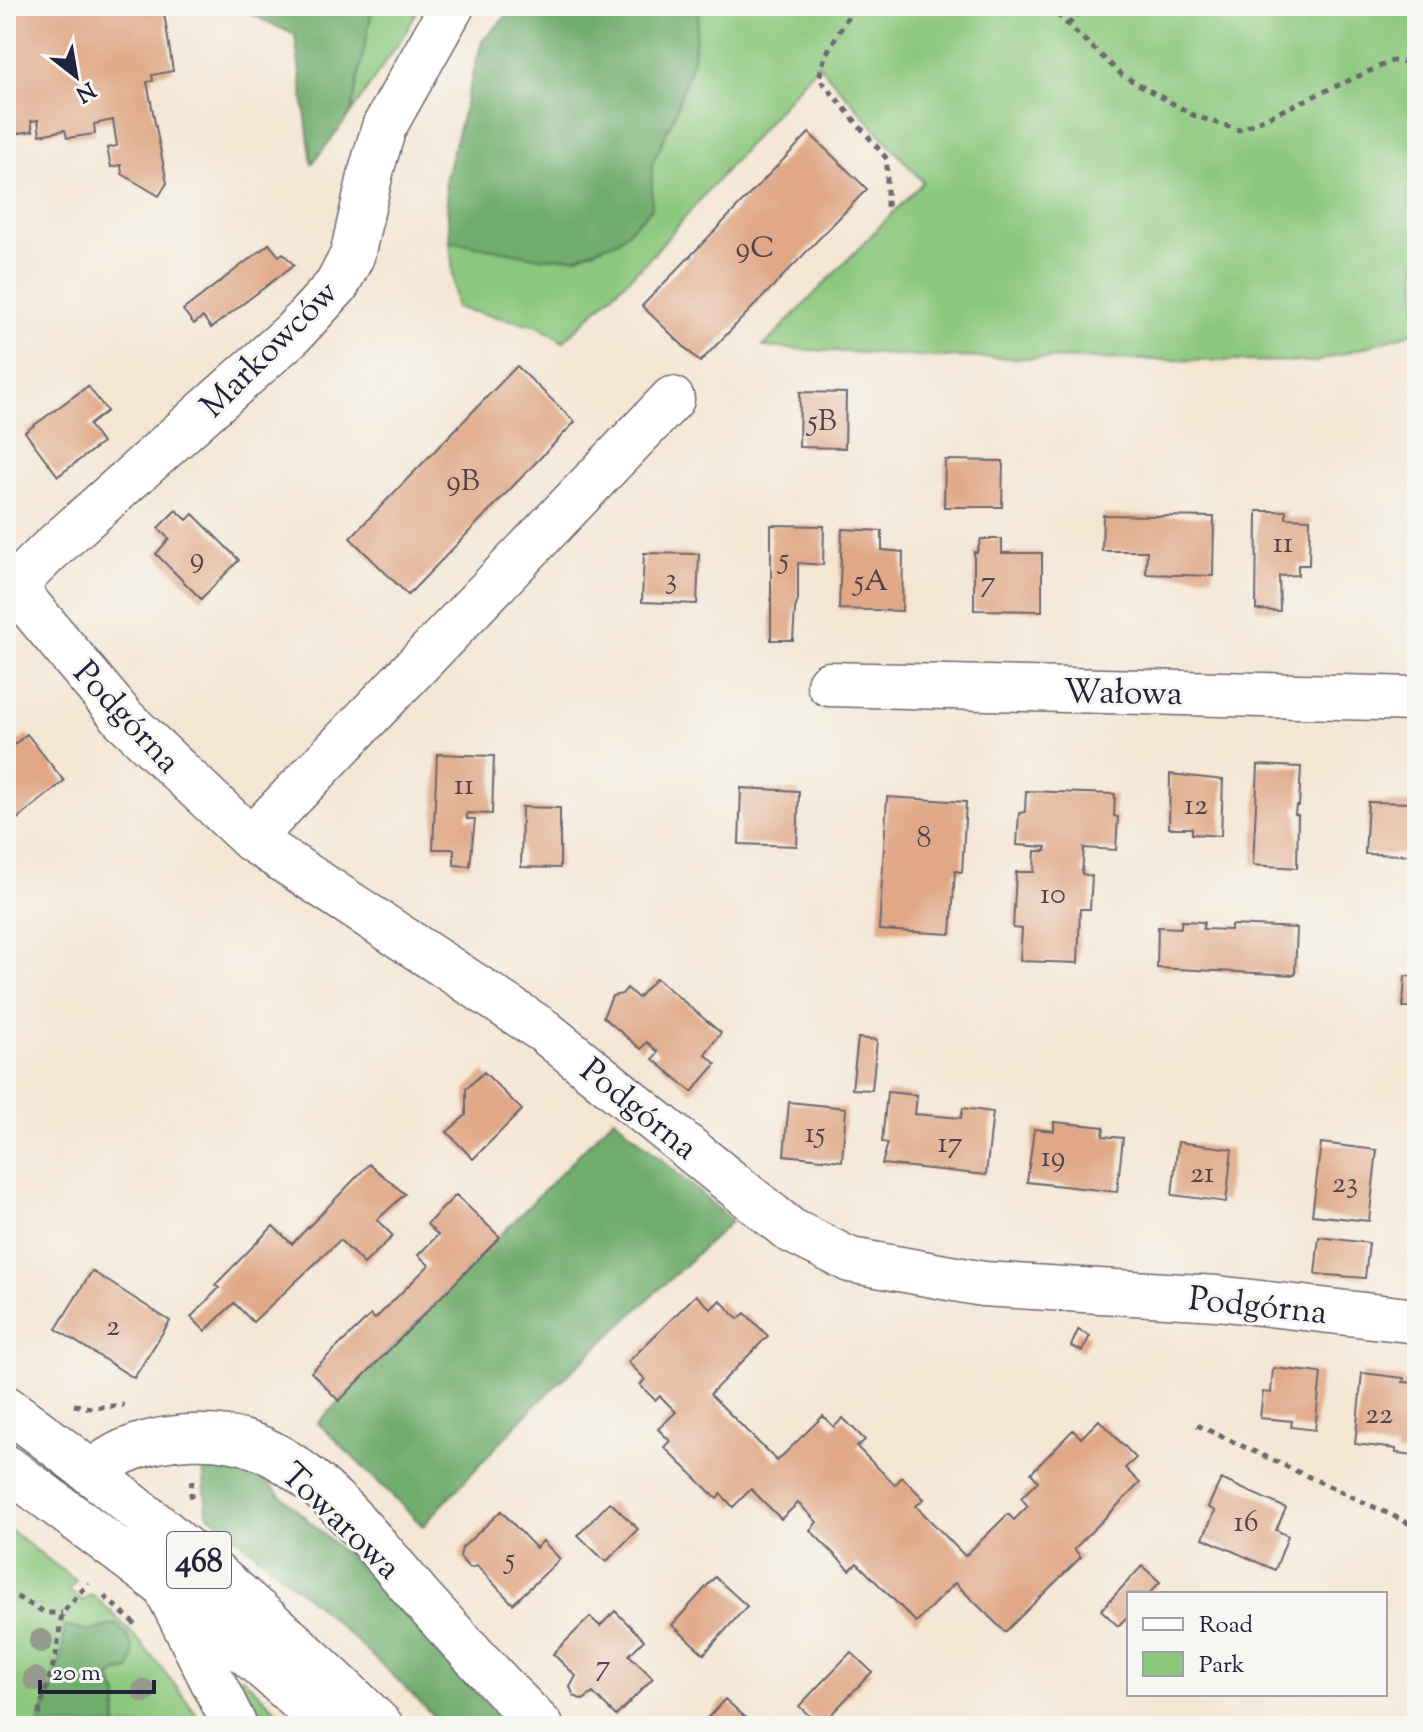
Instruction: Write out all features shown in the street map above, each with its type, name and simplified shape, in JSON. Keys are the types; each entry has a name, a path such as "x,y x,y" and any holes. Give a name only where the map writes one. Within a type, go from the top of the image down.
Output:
{"street":[{"name":"Markowców","path":"11,584 293,333 337,285 352,256 384,127 452,6"},
{"path":"251,839 672,399"},
{"name":"Podgórna","path":"11,584 124,719 251,839 544,1031 790,1230 850,1260 983,1284 1217,1298 1417,1321"},
{"name":"Wałowa","path":"829,684 1417,699"},
{"name":"468","path":"6,1408 91,1471 293,1640 381,1726"},
{"name":"Towarowa","path":"91,1471 123,1452 189,1437 231,1439 260,1448 289,1464 319,1488 362,1531 486,1671 541,1726"},
{"name":"468","path":"6,1467 165,1586 286,1688 326,1726"},
{"path":"165,1586 235,1726"}],"path":[{"path":"854,6 825,56 819,78 887,159 887,207"},
{"path":"1048,6 1122,75 1195,116 1239,130 1392,61 1417,62"},
{"path":"1068,25 1084,6"},
{"path":"63,1403 91,1408 138,1403"},
{"path":"1197,1425 1417,1527"},
{"path":"78,1574 138,1627"},
{"path":"35,1726 56,1655 62,1613 89,1583"},
{"path":"6,1591 46,1613 62,1613"}],"green space":[{"path":"234,6 373,6 351,113 312,164 295,35"},
{"path":"373,6 420,6 351,113"},
{"path":"516,6 700,6 693,58 674,116 652,164 652,208 619,240 577,257 541,258 450,241 445,180 482,41"},
{"path":"700,6 1417,6 1417,331 1316,362 930,357 763,347 923,182 818,64 647,261 563,342 538,326 456,308 450,241 541,258 577,257 619,240 652,208 652,164 674,116 693,58"},
{"path":"614,1118 732,1221 532,1408 423,1526 318,1423"},
{"path":"202,1456 253,1470 363,1570 465,1683 511,1726 443,1726 329,1616 207,1513"},
{"path":"6,1527 76,1581 69,1590 84,1601 90,1595 95,1597 126,1626 167,1674 204,1726 116,1726 118,1696 110,1678 124,1671 115,1624 92,1631 78,1629 47,1726 6,1726"},
{"path":"115,1624 129,1639 133,1651 129,1671 119,1671 110,1678 118,1696 116,1726 39,1726 62,1655 65,1627 92,1631"},
{"path":"232,1678 243,1678 292,1726 266,1726 258,1712 248,1718"}],"building":[{"path":"16,6 137,6 138,9 163,6 173,71 152,75 153,81 147,82 167,183 159,196 122,174 121,165 111,167 107,148 117,146 113,120 94,124 95,134 67,138 65,130 40,135 38,120 31,121 33,131 6,135 6,12 16,10"},
{"path":"809,133 867,189 700,362 642,306"},
{"path":"269,244 279,256 283,253 294,265 211,328 203,317 194,324 183,310"},
{"path":"517,366 575,422 408,595 350,538"},
{"path":"88,386 107,411 89,425 102,443 58,476 25,432"},
{"path":"800,392 846,393 845,448 799,447"},
{"path":"945,460 1003,461 1002,507 944,507"},
{"path":"176,510 187,520 193,514 239,560 201,599 156,554 169,539 158,528"},
{"path":"1257,511 1286,511 1286,518 1310,519 1309,565 1298,565 1298,575 1279,576 1280,611 1256,610"},
{"path":"1103,515 1214,517 1213,576 1146,574 1147,551 1102,551"},
{"path":"771,525 824,526 823,565 798,563 793,640 771,640"},
{"path":"842,529 882,531 882,550 903,552 902,611 839,609"},
{"path":"981,539 1002,539 1002,553 1042,553 1042,611 974,610 974,552 977,552"},
{"path":"644,553 699,554 697,604 642,602"},
{"path":"27,734 64,781 6,828 6,751"},
{"path":"437,754 494,756 492,814 467,813 467,819 475,819 470,866 454,865 454,849 433,849"},
{"path":"1258,765 1301,767 1299,806 1296,806 1295,814 1298,815 1297,868 1253,865"},
{"path":"1170,774 1223,780 1221,836 1192,834 1192,828 1169,828"},
{"path":"741,788 799,791 797,846 739,844"},
{"path":"1026,791 1115,794 1114,816 1118,817 1116,850 1084,848 1082,874 1092,876 1090,909 1080,909 1078,963 1020,961 1022,929 1013,928 1016,872 1034,872 1035,851 1046,851 1046,847 1017,845 1019,813 1025,812"},
{"path":"887,797 966,802 962,872 955,871 951,934 879,930"},
{"path":"1368,802 1417,803 1417,855 1365,854"},
{"path":"522,807 560,808 560,868 521,867"},
{"path":"1181,921 1204,922 1203,929 1231,930 1231,925 1297,928 1295,975 1157,968 1158,927 1181,928"},
{"path":"1405,976 1417,977 1417,1007 1403,1007"},
{"path":"656,978 721,1033 705,1054 716,1064 692,1092 653,1059 658,1052 647,1042 641,1049 603,1017 612,996 622,994 627,988 638,998"},
{"path":"858,1038 877,1040 872,1090 852,1089"},
{"path":"484,1072 522,1110 473,1159 447,1132 466,1115 466,1089"},
{"path":"887,1092 917,1095 915,1114 961,1118 963,1108 993,1112 986,1175 882,1164 888,1143 882,1142"},
{"path":"789,1102 846,1108 842,1161 784,1155"},
{"path":"1054,1122 1104,1127 1103,1136 1123,1138 1117,1192 1027,1182 1034,1129 1054,1131"},
{"path":"1178,1142 1232,1149 1226,1202 1172,1195"},
{"path":"1321,1143 1377,1150 1369,1221 1312,1215"},
{"path":"369,1164 405,1194 377,1220 393,1236 364,1264 340,1240 253,1322 234,1303 205,1331 191,1317 219,1288 215,1285 273,1226 292,1244"},
{"path":"456,1195 500,1237 339,1401 311,1372 371,1315 375,1319 429,1265 418,1255 438,1235 427,1224"},
{"path":"1319,1237 1369,1243 1365,1278 1315,1274"},
{"path":"92,1271 170,1321 134,1378 56,1329"},
{"path":"696,1295 711,1309 720,1300 738,1319 745,1313 768,1336 710,1394 777,1461 823,1416 834,1427 843,1418 865,1440 857,1447 895,1485 902,1477 924,1499 916,1506 965,1556 1008,1514 1014,1520 1028,1506 1021,1498 1038,1481 1031,1473 1073,1430 1081,1438 1099,1420 1136,1458 1125,1468 1140,1483 1074,1549 1081,1557 1005,1632 955,1583 916,1622 857,1563 850,1570 810,1530 817,1522 798,1503 781,1519 751,1489 733,1507 721,1494 717,1499 664,1447 670,1441 658,1429 676,1412 660,1396 655,1400 640,1385 645,1379 628,1362"},
{"path":"1078,1330 1090,1336 1082,1351 1071,1346"},
{"path":"1273,1368 1321,1373 1315,1430 1291,1427 1292,1421 1260,1418 1263,1392 1271,1393"},
{"path":"1362,1373 1404,1378 1403,1382 1417,1383 1417,1455 1355,1444"},
{"path":"1221,1479 1286,1508 1276,1530 1288,1536 1275,1570 1203,1538 1215,1511 1208,1507"},
{"path":"610,1502 638,1529 606,1562 578,1535"},
{"path":"501,1511 536,1548 543,1541 560,1559 513,1604 477,1566 469,1568 460,1557 462,1548"},
{"path":"1142,1566 1160,1582 1151,1592 1127,1592 1127,1617 1118,1626 1101,1610"},
{"path":"715,1577 747,1606 704,1654 672,1625"},
{"path":"615,1611 644,1640 629,1655 653,1678 616,1716 593,1693 583,1700 574,1696 570,1687 576,1676 553,1654 590,1617 600,1626"},
{"path":"851,1652 872,1672 820,1726 799,1706"},
{"path":"725,1699 755,1726 700,1726"}]}
